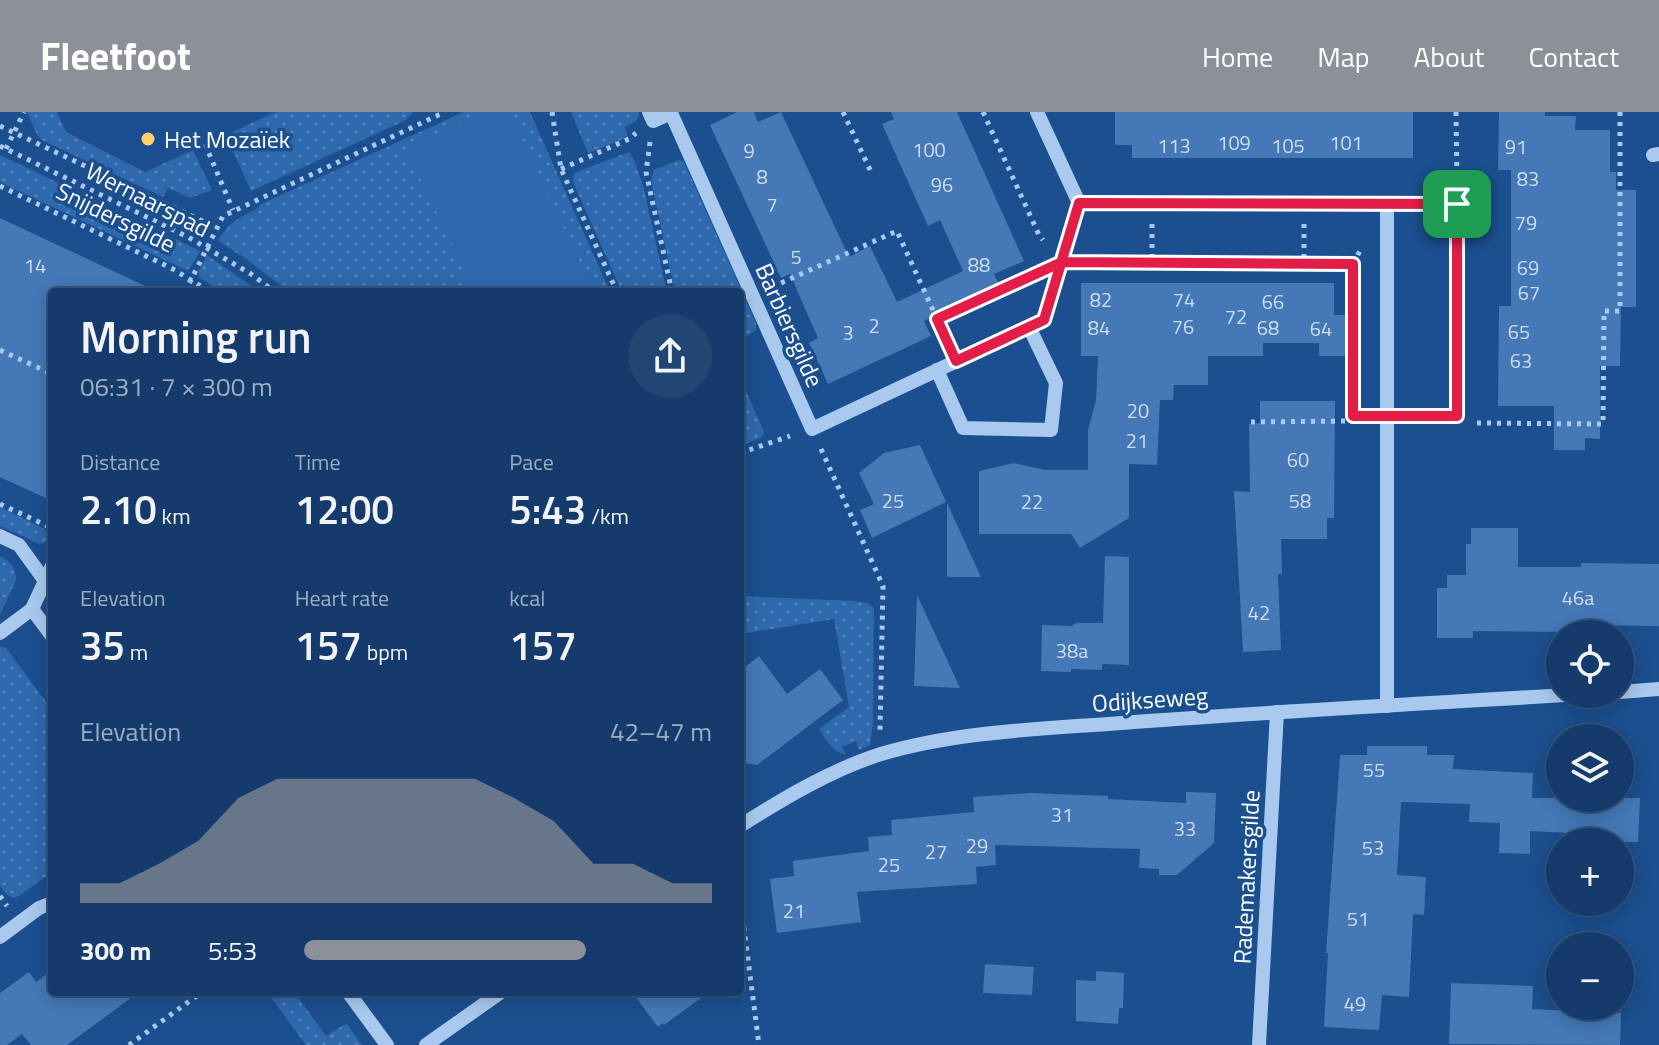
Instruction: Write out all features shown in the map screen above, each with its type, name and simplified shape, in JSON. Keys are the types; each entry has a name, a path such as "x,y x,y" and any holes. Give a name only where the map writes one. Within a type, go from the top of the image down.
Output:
{"street":[{"path":"812,429 1044,320 1079,203 1037,112"},
{"name":"Barbiersgilde","path":"651,116 672,113 812,429"},
{"path":"1079,203 1457,204 1457,416 1387,416"},
{"path":"1387,204 1387,706"},
{"path":"937,370 963,428 1051,430 1056,383 1029,327"},
{"path":"0,536 19,545 45,581"},
{"path":"0,633 32,609 48,575"},
{"path":"32,609 48,631"},
{"path":"1634,691 1659,689"},
{"name":"Odijkseweg","path":"744,824 816,782 879,755 971,735 1546,696"},
{"name":"Rademakersgilde","path":"1259,1045 1277,712"},
{"path":"0,937 48,905"},
{"path":"351,996 387,1045"},
{"path":"426,1045 495,996"}],"path":[{"path":"3,147 23,112"},
{"path":"187,288 223,216 445,112"},
{"path":"552,112 561,169 615,288"},
{"path":"843,112 872,174"},
{"path":"983,112 1039,235 1062,262"},
{"path":"1456,112 1457,204"},
{"path":"1457,416 1474,423 1603,424 1604,311 1620,311 1620,112"},
{"path":"561,169 629,139 651,116"},
{"path":"651,116 646,172 671,288"},
{"path":"0,126 217,228"},
{"path":"205,144 233,210"},
{"name":"Wernaarspad","path":"3,147 168,226 270,288"},
{"name":"Snijdersgilde","path":"0,186 150,258 204,288"},
{"path":"1152,203 1152,263"},
{"path":"1304,204 1304,263"},
{"path":"753,295 897,231 956,361"},
{"path":"937,319 1062,262 1353,264 1353,421 1251,422"},
{"path":"0,350 48,372"},
{"path":"1353,416 1387,416"},
{"path":"744,452 812,429 883,586 879,755"},
{"path":"0,504 48,526"},
{"path":"744,928 759,1045"},
{"path":"129,1045 196,996"}],"shaded area":[{"path":"27,112 57,112 66,132 145,172 193,150 212,190 190,198 168,188 163,197 42,140"},
{"path":"276,112 413,112 406,120 251,191 226,135"},
{"path":"464,112 530,112 608,288 284,288 218,241 231,224 259,208 259,205"},
{"path":"485,112 509,112 592,288 472,288 406,148"},
{"path":"571,112 639,112 639,115 635,122 625,127 628,137 588,153"},
{"path":"629,152 643,185 666,288 620,288 573,182 574,173"},
{"path":"0,155 200,251 186,270 0,182"},
{"path":"679,160 684,162 740,288 674,288 651,180 654,170"},
{"path":"207,255 254,288 215,288 199,278"},
{"path":"744,296 756,323 756,330 744,338"},
{"path":"744,386 764,432 762,437 744,444"},
{"path":"0,507 48,531 48,536 40,544 0,526"},
{"path":"0,556 12,565 16,580 0,615"},
{"path":"744,596 855,601 868,603 874,608 870,745 859,750 856,741 842,747 846,755 833,748 819,729 849,707 834,619 744,633"},
{"path":"0,646 6,648 48,705 48,875 13,898 0,886"},
{"path":"270,996 297,996 326,1036 347,1024 362,1045 306,1045"}],"building":[{"path":"737,112 754,112 758,122 781,112 849,257 870,246 897,302 963,271 940,220 928,226 882,124 894,119 891,112 957,112 1024,261 994,274 1000,286 924,321 931,336 828,384 809,343 818,338 790,274 781,278 710,125"},
{"path":"1115,112 1413,112 1413,158 1132,158 1132,145 1115,145"},
{"path":"1499,112 1576,116 1575,130 1610,130 1610,172 1616,172 1616,190 1636,190 1636,307 1621,307 1620,366 1600,366 1600,439 1585,438 1585,450 1554,450 1554,406 1498,406 1499,306 1511,306 1511,170 1498,170"},
{"path":"0,218 149,288 48,288 48,499 0,477"},
{"path":"1081,283 1334,283 1334,315 1347,315 1347,356 1319,356 1319,343 1263,343 1263,356 1208,356 1208,385 1174,385 1173,400 1160,400 1157,465 1129,464 1129,518 1080,548 1071,534 979,534 979,471 1014,463 1045,470 1088,470 1088,430 1096,400 1098,356 1081,356"},
{"path":"1260,401 1335,401 1334,518 1327,518 1327,539 1281,539 1282,574 1278,574 1281,650 1243,652 1234,491 1250,492 1249,424 1260,423"},
{"path":"920,445 946,502 872,538 860,510 874,504 859,473 884,453"},
{"path":"947,503 981,577 947,577"},
{"path":"1471,528 1518,528 1518,567 1581,567 1581,563 1659,564 1659,626 1634,626 1634,620 1546,620 1546,632 1473,631 1473,638 1437,638 1437,588 1447,588 1447,575 1466,575 1466,544 1471,544"},
{"path":"1105,556 1129,557 1129,665 1102,664 1102,670 1041,671 1042,625 1103,623"},
{"path":"917,595 960,688 914,686"},
{"path":"759,656 787,694 820,669 843,700 757,765 744,763 744,668"},
{"path":"1367,746 1427,746 1427,755 1454,755 1453,769 1533,773 1532,798 1546,798 1546,812 1634,812 1634,798 1640,798 1638,842 1634,842 1634,828 1546,828 1546,832 1530,831 1530,854 1499,853 1500,823 1469,822 1470,804 1401,802 1397,875 1426,877 1424,915 1413,914 1409,997 1382,995 1379,1030 1324,1027 1340,755 1367,755"},
{"path":"1186,792 1216,793 1214,843 1177,875 1159,875 1159,869 1139,868 1140,849 995,845 996,865 976,867 977,884 857,892 861,922 777,933 770,879 794,876 793,861 869,851 868,837 892,835 891,820 974,812 973,797 1030,793 1186,803"},
{"path":"985,964 1034,967 1032,995 983,993"},
{"path":"1096,971 1124,973 1123,1008 1119,1008 1118,1024 1076,1021 1076,980 1096,981"},
{"path":"29,972 36,982 48,973 48,996 134,996 67,1045 31,1045 22,1034 7,1045 0,1045 0,993"},
{"path":"1451,983 1533,986 1532,1009 1546,1010 1546,1020 1621,1020 1620,1045 1449,1044"},
{"path":"635,996 704,996 664,1025 658,1027"}],"place":[{"name":"Het Mozaïek","path":"148,139"}],"route":[{"path":"1457,204 1079,203 1062,262 1044,320 956,361 937,319 1062,262 1353,264 1353,416 1457,416 1457,204"}]}
